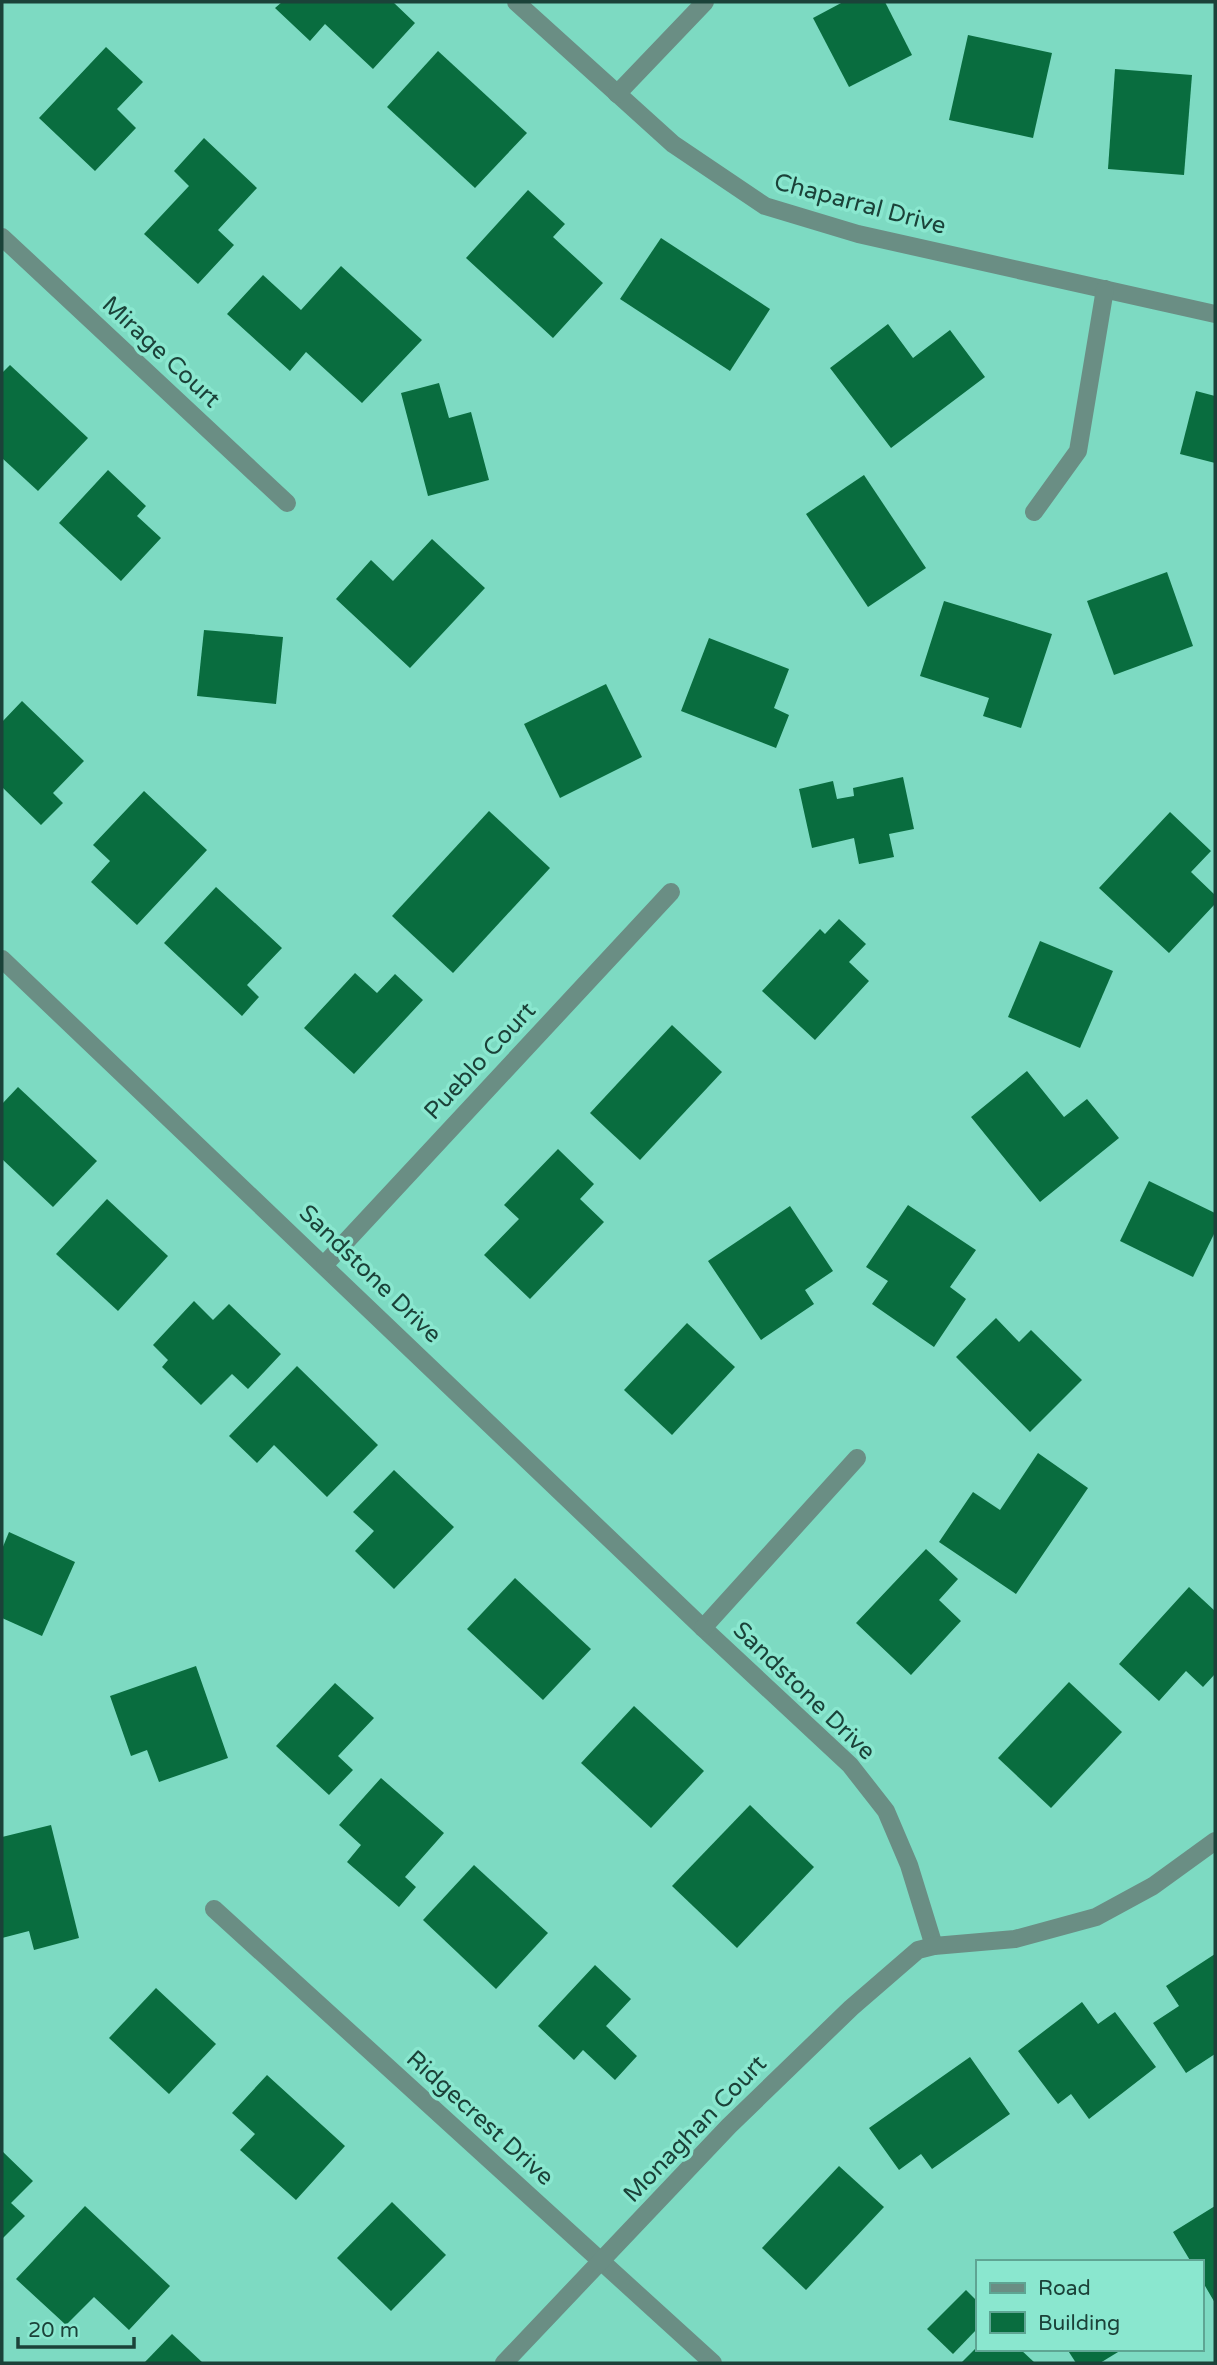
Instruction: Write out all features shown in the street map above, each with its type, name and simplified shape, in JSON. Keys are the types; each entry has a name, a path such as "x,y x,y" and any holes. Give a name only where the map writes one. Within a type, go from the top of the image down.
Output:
{"street":[{"name":"Chaparral Drive","path":"516,2 673,144 765,206 858,234 1215,314"},
{"path":"617,94 705,2"},
{"name":"Mirage Court","path":"2,237 286,503"},
{"path":"1034,512 1078,451 1105,289"},
{"name":"Pueblo Court","path":"325,1264 671,892"},
{"name":"Sandstone Drive","path":"2,959 325,1264 702,1628 850,1765 886,1811 909,1865 934,1946"},
{"name":"Sandstone Drive","path":"702,1628 857,1458"},
{"path":"934,1946 1015,1939 1096,1917 1153,1886 1215,1842"},
{"name":"Ridgecrest Drive","path":"214,1909 713,2363"},
{"name":"Monaghan Court","path":"504,2363 729,2126 841,2017 918,1950 934,1946"}],"building":[{"path":"282,2 393,2 415,23 373,69 325,24 310,41 275,8"},
{"path":"843,2 885,2 912,55 849,87 813,18"},
{"path":"968,35 1052,53 1033,138 949,120"},
{"path":"106,47 143,82 117,109 136,128 95,171 39,118"},
{"path":"438,51 527,133 475,188 387,107"},
{"path":"1115,69 1192,75 1184,175 1108,169"},
{"path":"204,138 257,188 218,230 234,245 198,284 144,234 189,186 174,171"},
{"path":"528,190 565,224 553,237 603,283 553,338 466,258"},
{"path":"661,238 770,309 730,371 620,299"},
{"path":"341,266 422,340 362,403 306,352 290,371 227,314 263,275 301,310"},
{"path":"888,324 913,358 950,330 985,377 891,448 830,368"},
{"path":"10,365 88,438 38,491 2,458 2,373"},
{"path":"439,383 449,418 471,412 489,480 428,496 401,393"},
{"path":"1196,391 1215,396 1215,463 1180,454"},
{"path":"108,470 146,506 137,516 161,538 121,581 59,523"},
{"path":"864,475 926,568 868,607 806,514"},
{"path":"432,539 485,588 410,668 336,599 371,560 393,581"},
{"path":"1167,572 1193,646 1114,675 1087,601"},
{"path":"944,601 1052,634 1021,728 983,716 989,698 920,676"},
{"path":"204,630 283,637 276,704 197,696"},
{"path":"709,638 789,669 774,708 789,715 776,748 681,711"},
{"path":"606,684 642,757 560,798 524,724"},
{"path":"22,701 84,761 53,793 63,803 41,825 2,787 2,722"},
{"path":"903,777 914,829 889,834 894,857 859,864 854,838 812,848 799,789 833,781 837,799 854,796 853,788"},
{"path":"144,791 207,850 137,925 91,882 110,861 93,845"},
{"path":"489,811 550,868 453,973 392,916"},
{"path":"1170,812 1211,851 1191,872 1215,895 1215,904 1169,953 1099,888"},
{"path":"216,887 282,948 247,985 259,997 242,1016 164,943"},
{"path":"839,919 866,944 849,962 869,981 815,1040 762,991 820,929 825,934"},
{"path":"1040,941 1113,971 1080,1048 1008,1017"},
{"path":"355,973 377,993 395,974 423,1000 354,1074 304,1028"},
{"path":"672,1025 722,1072 640,1160 590,1113"},
{"path":"1027,1071 1064,1117 1087,1099 1119,1138 1040,1202 971,1117"},
{"path":"18,1087 97,1161 53,1207 2,1159 2,1104"},
{"path":"558,1149 594,1184 580,1199 604,1222 530,1299 484,1255 519,1219 504,1205"},
{"path":"1149,1181 1215,1213 1215,1232 1193,1277 1120,1241"},
{"path":"107,1199 168,1256 118,1311 56,1254"},
{"path":"908,1205 976,1250 950,1287 966,1299 934,1347 872,1304 888,1281 866,1267"},
{"path":"790,1206 833,1271 805,1290 814,1304 761,1340 708,1261"},
{"path":"194,1301 213,1320 229,1304 281,1354 248,1389 232,1374 201,1405 162,1367 168,1360 153,1345"},
{"path":"996,1318 1019,1342 1031,1330 1082,1380 1030,1432 956,1357"},
{"path":"687,1323 735,1367 672,1435 624,1390"},
{"path":"297,1366 378,1445 327,1497 274,1445 257,1463 229,1436"},
{"path":"1038,1453 1088,1488 1016,1594 939,1542 973,1492 1000,1510"},
{"path":"394,1470 454,1527 394,1589 355,1551 374,1531 353,1512"},
{"path":"9,1532 75,1562 42,1636 2,1618 2,1549"},
{"path":"926,1549 958,1579 939,1600 961,1621 911,1675 856,1623"},
{"path":"515,1578 591,1649 543,1700 467,1629"},
{"path":"1189,1587 1215,1611 1215,1674 1203,1687 1186,1671 1159,1701 1119,1664"},
{"path":"196,1666 228,1758 159,1782 147,1750 131,1756 110,1696"},
{"path":"1069,1682 1122,1732 1051,1808 998,1758"},
{"path":"335,1683 374,1718 338,1756 353,1770 329,1795 276,1746"},
{"path":"634,1706 704,1771 651,1828 581,1763"},
{"path":"381,1778 444,1833 405,1877 416,1887 399,1907 347,1862 361,1845 339,1825"},
{"path":"750,1805 814,1867 737,1948 672,1886"},
{"path":"51,1825 79,1938 34,1950 29,1931 2,1938 2,1837"},
{"path":"474,1865 548,1933 496,1989 423,1920"},
{"path":"1215,1954 1215,2054 1186,2073 1153,2023 1179,2006 1166,1986"},
{"path":"595,1965 631,1999 606,2026 637,2056 615,2080 583,2050 574,2060 538,2026"},
{"path":"156,1988 216,2044 169,2094 109,2038"},
{"path":"1082,2002 1098,2024 1115,2012 1156,2067 1089,2119 1071,2094 1058,2104 1018,2051"},
{"path":"970,2057 1010,2114 932,2169 921,2154 899,2170 869,2128"},
{"path":"267,2075 345,2146 296,2200 240,2150 255,2134 232,2113"},
{"path":"2,2151 33,2181 11,2203 25,2216 2,2239"},
{"path":"839,2166 884,2207 806,2290 762,2248"},
{"path":"392,2202 446,2255 391,2311 337,2258"},
{"path":"85,2206 170,2286 129,2330 94,2297 66,2325 16,2279"},
{"path":"1215,2206 1215,2303 1203,2282 1203,2260 1190,2260 1173,2232"},
{"path":"966,2290 976,2300 976,2330 953,2354 927,2329"},
{"path":"172,2334 203,2363 144,2363"},
{"path":"976,2348 976,2351 1022,2351 1035,2363 961,2363"},
{"path":"1068,2351 1120,2351 1100,2363 1076,2363"}]}
